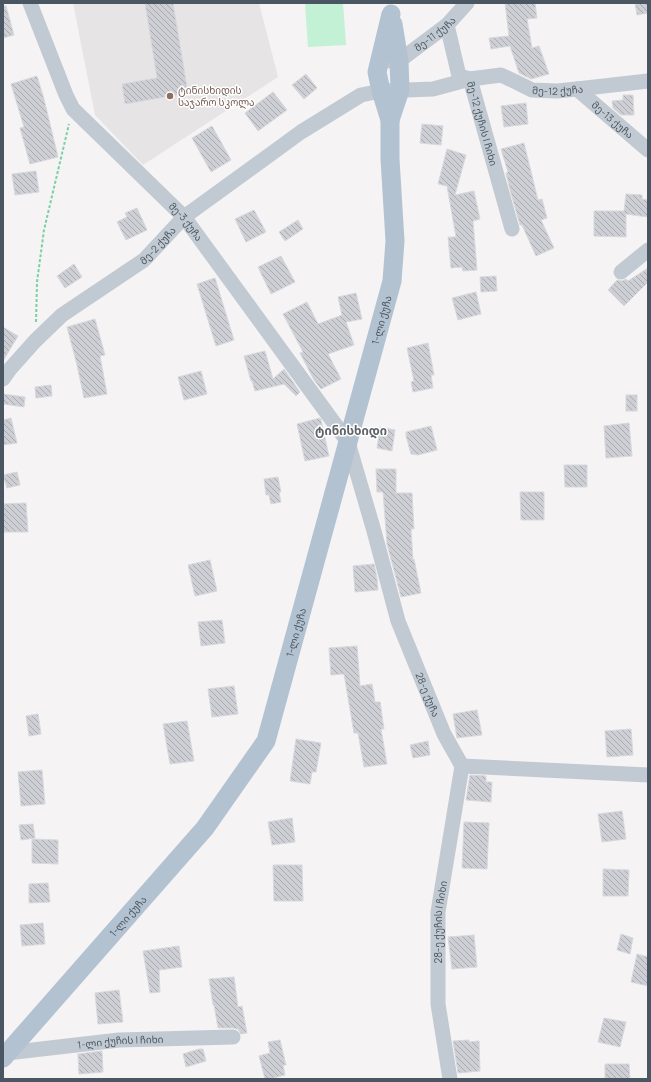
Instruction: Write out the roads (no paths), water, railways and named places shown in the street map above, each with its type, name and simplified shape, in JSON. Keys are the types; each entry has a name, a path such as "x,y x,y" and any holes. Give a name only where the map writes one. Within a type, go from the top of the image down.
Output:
{"main road":[{"name":"1-ლი ქუჩა","path":"390,120 400,90 399,61 391,9"},
{"name":"1-ლი ქუჩა","path":"5,1055 205,828 266,741 392,281 395,241 390,159 390,120 381,91 379,67 391,9"}],"street":[{"name":"მე-3 ქუჩა","path":"30,3 66,95 73,109 184,217 348,442"},
{"name":"მე-11 ქუჩა","path":"399,61 447,25 467,3"},
{"name":"მე-12 ქუჩის I ჩიხი","path":"447,25 460,76 470,79 512,229"},
{"path":"361,95 379,67 399,61"},
{"name":"მე-12 ქუჩა","path":"361,95 381,91 433,89 470,79 501,75 532,90 557,91 648,81"},
{"name":"მე-13 ქუჩა","path":"577,89 648,150"},
{"name":"მე-2 ქუჩა","path":"3,379 35,341 62,315 144,260 184,217 301,132 361,95"},
{"path":"621,272 648,250"},
{"name":"28-ე ქუჩა","path":"348,442 374,531 398,622 444,734 462,766"},
{"path":"462,766 648,775"},
{"name":"28-ე ქუჩის I ჩიხი","path":"450,1079 438,1004 438,912 462,766"},
{"name":"1-ლი ქუჩის I ჩიხი","path":"5,1055 119,1040 233,1037"}],"place":[{"name":"ტინისხიდის საჯარო სკოლა","path":"170,96"}],"district":[{"name":"ტინისხიდი","path":"351,430"}]}
